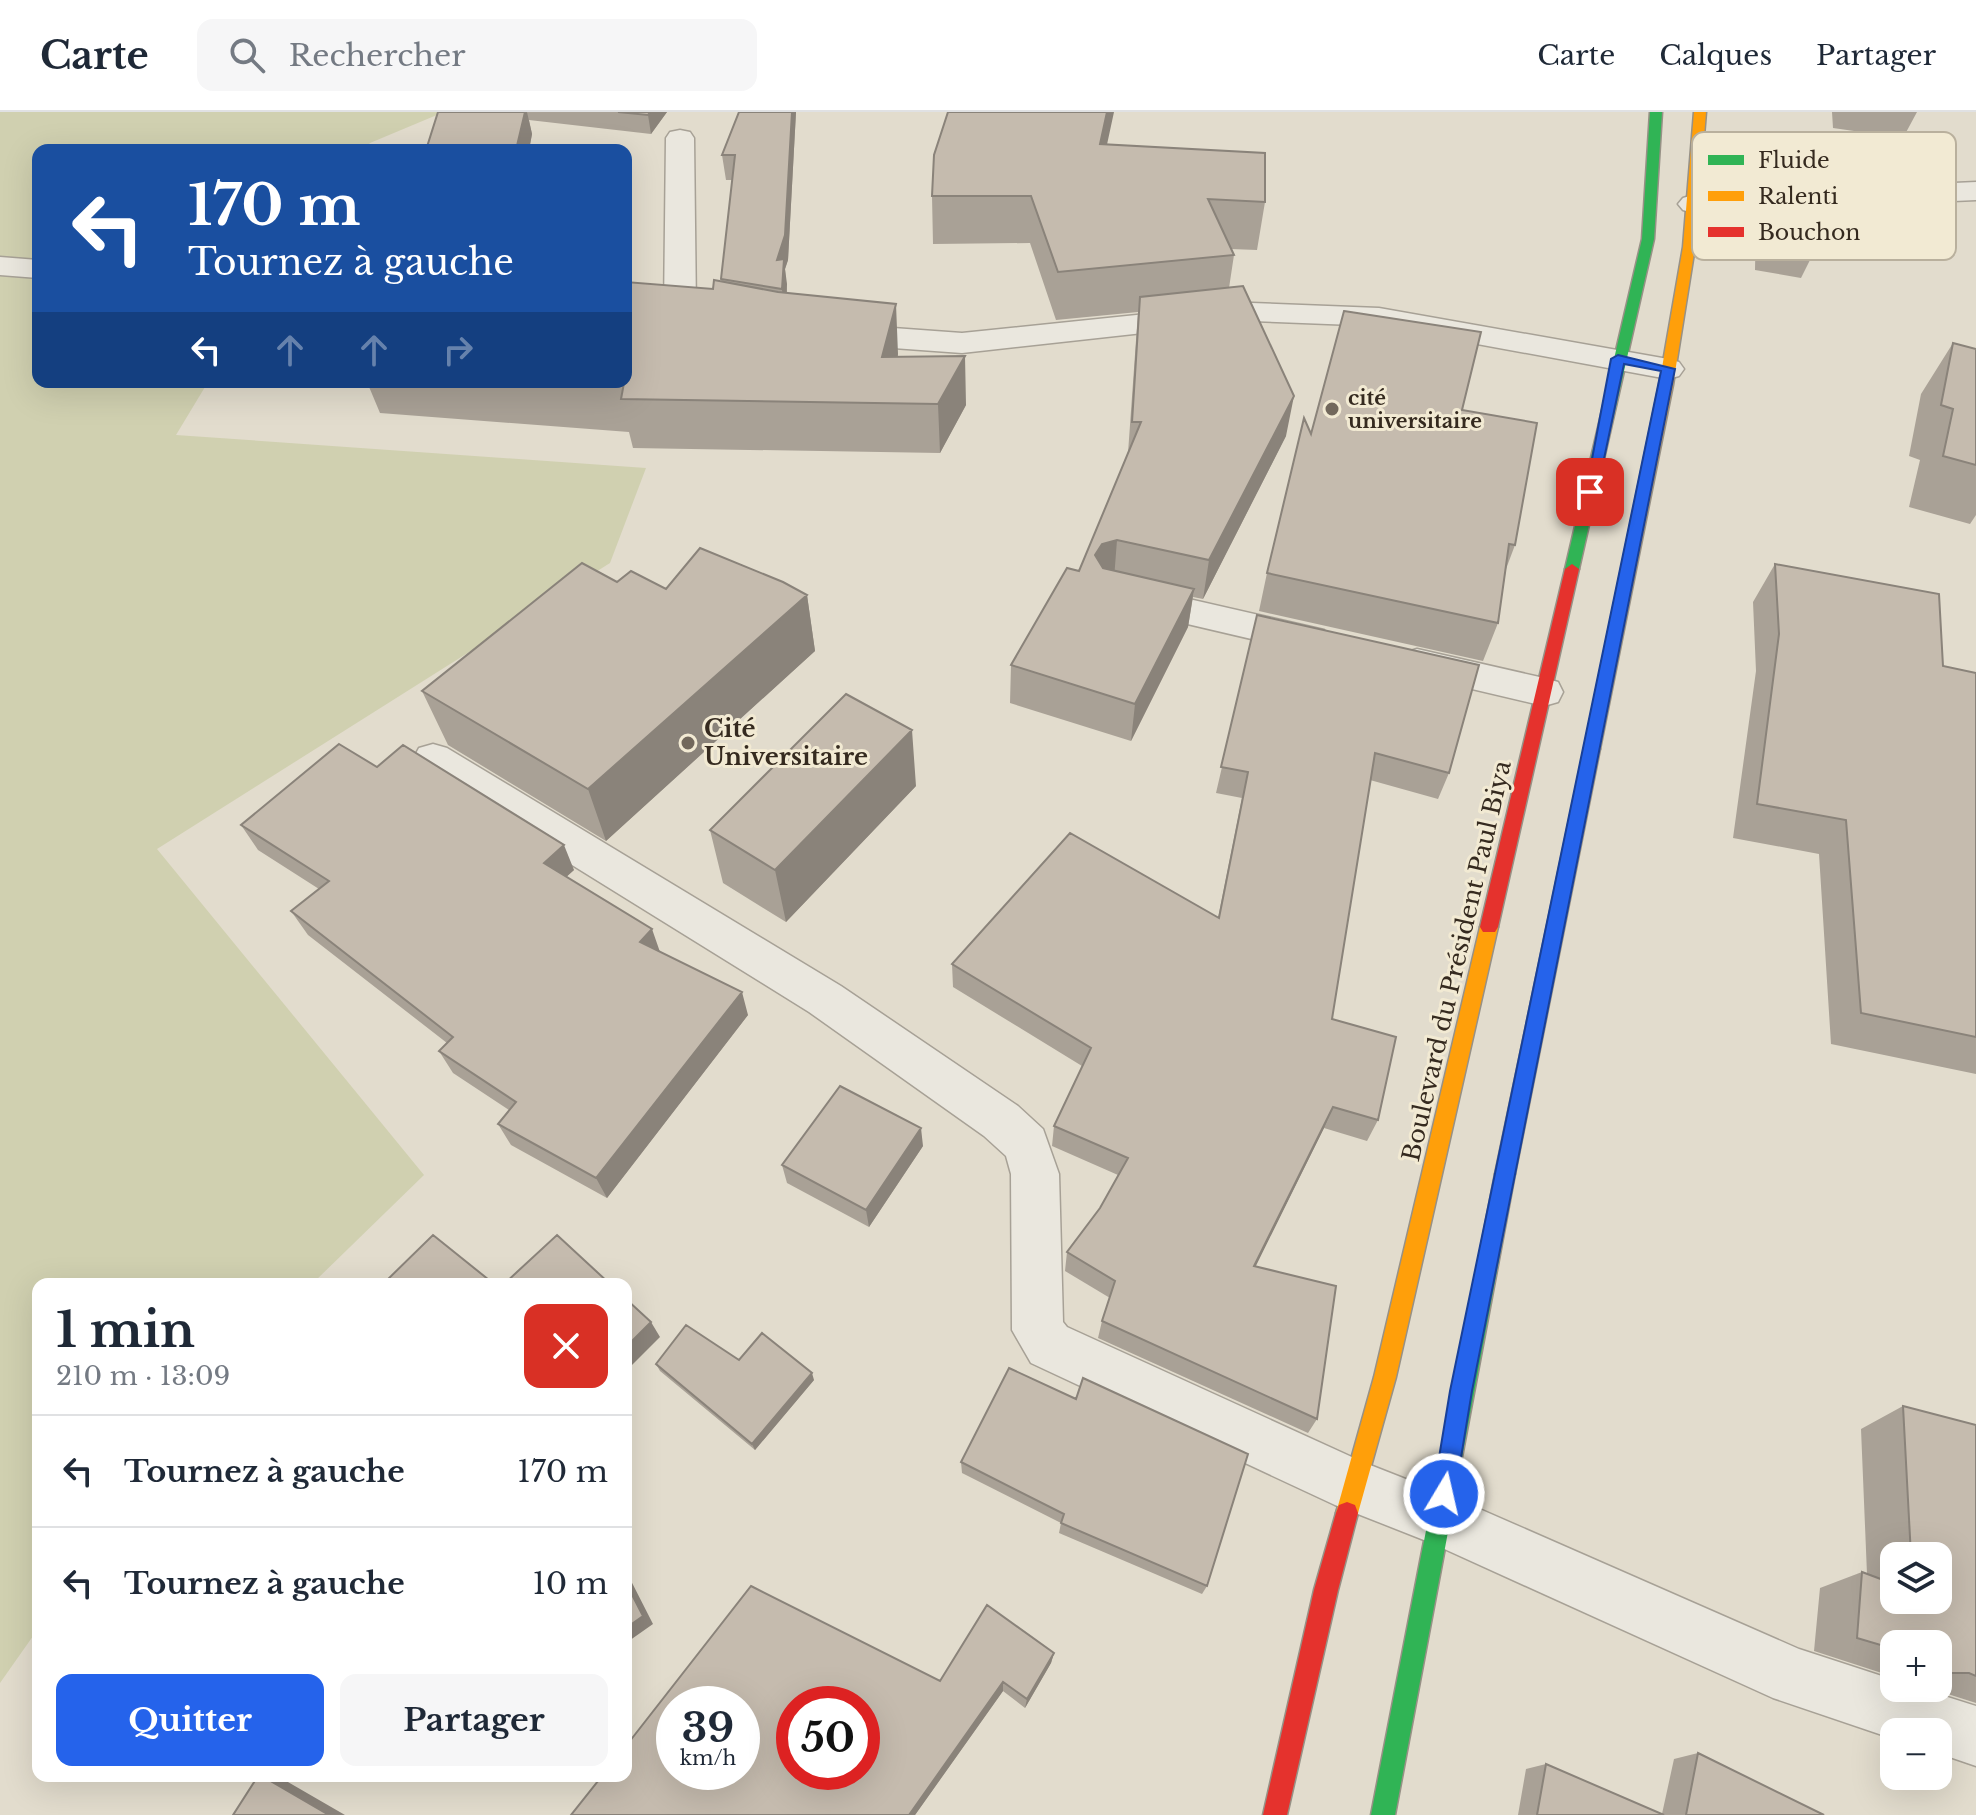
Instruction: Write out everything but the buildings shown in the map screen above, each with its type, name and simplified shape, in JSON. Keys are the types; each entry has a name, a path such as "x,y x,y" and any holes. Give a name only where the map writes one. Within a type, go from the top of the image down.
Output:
{"main road":[{"name":"Boulevard du Président Paul Biya","path":"1275,1815 1326,1590 1385,1377 1648,239 1656,112"},
{"path":"1698,132 1700,112"},
{"path":"1383,1815 1440,1519 1461,1391 1668,369 1692,215"}],"street":[{"path":"680,138 667,309 712,315"},
{"path":"1956,192 1976,191"},
{"path":"0,266 32,269"},
{"path":"805,329 851,337 962,343 1252,312 1291,311 1379,317 1668,369"},
{"path":"1113,595 1344,647"},
{"path":"1390,657 1544,692"},
{"path":"433,759 825,999 1001,1121 1026,1144 1035,1174 1038,1330 1049,1345 1354,1486 1440,1519 1794,1677 1976,1736"}],"green space":[{"path":"0,112 444,112 369,144 32,144 32,388 204,388 176,435 646,468 610,563 157,849 424,1175 318,1278 32,1278 32,1638 0,1683"}],"traffic: fast":[{"path":"1572,569 1648,239 1656,112"},
{"path":"1383,1815 1505,1174"}],"traffic: slow":[{"path":"1698,132 1700,112"},
{"path":"1592,749 1666,385 1689,247 1692,210"},
{"path":"1347,1513 1385,1377 1489,927"}],"traffic: jam":[{"path":"1489,927 1572,569"},
{"path":"1505,1174 1592,749"},
{"path":"1275,1815 1326,1590 1347,1513"}],"place":[{"name":"cité universitaire","path":"1332,409"},
{"name":"Cité Universitaire","path":"688,743"}],"route":[{"path":"1444,1494 1461,1391 1668,369 1618,359 1590,492"}]}
